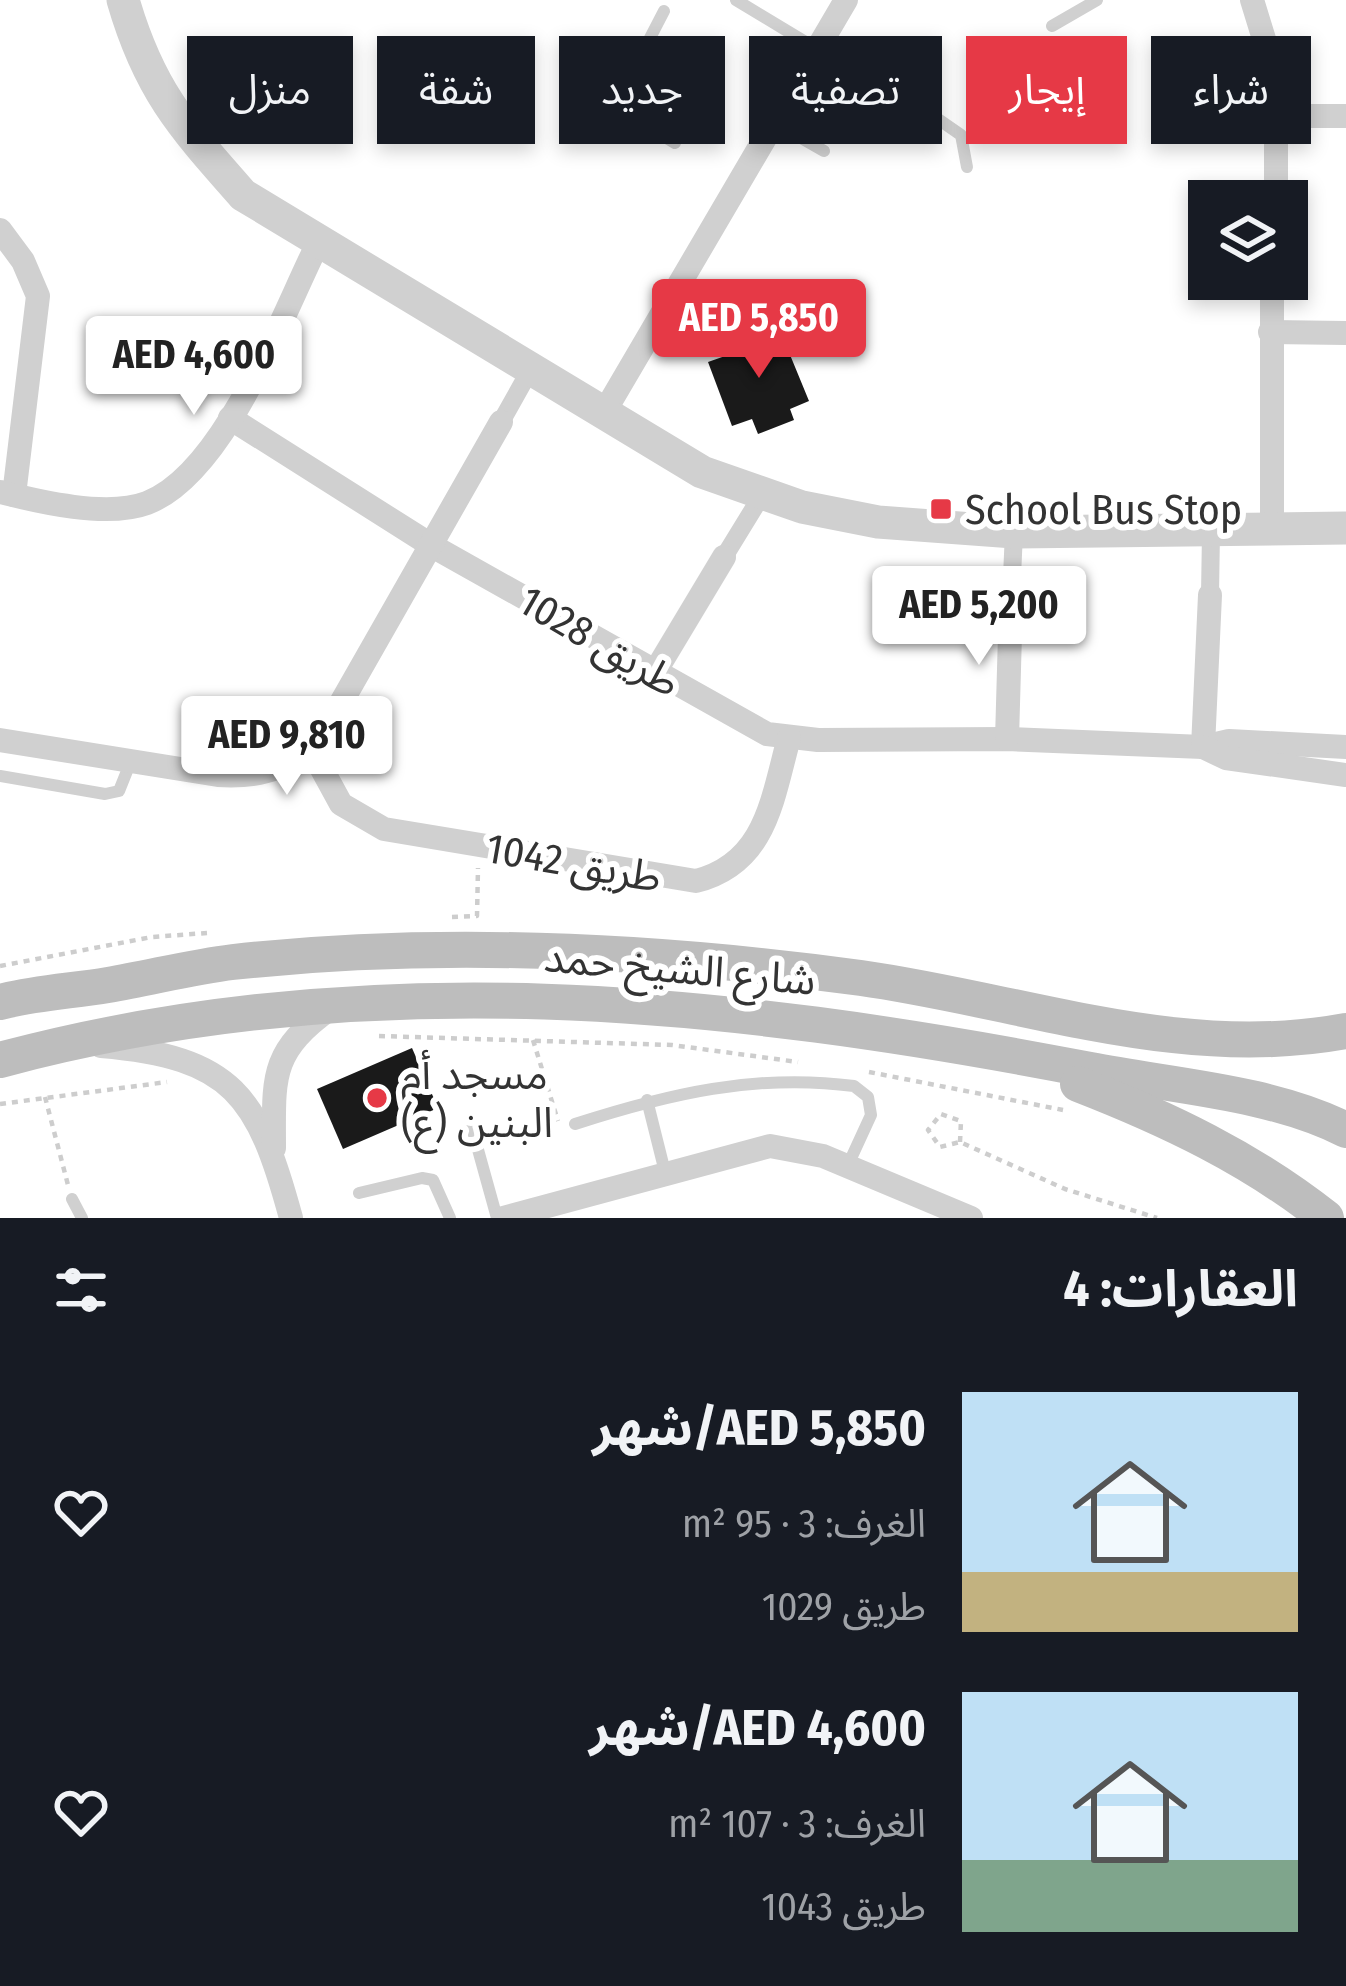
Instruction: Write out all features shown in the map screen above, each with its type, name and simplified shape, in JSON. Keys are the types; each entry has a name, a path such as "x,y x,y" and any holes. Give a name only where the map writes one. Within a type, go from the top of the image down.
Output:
{"main road":[{"name":"شارع الشيخ حمد","path":"5,1000 228,963 332,953 639,953 865,979 1207,1042 1264,1042 1346,1031"},
{"name":"شارع الشيخ حمد","path":"0,1060 63,1042 184,1019 341,1001 478,998 721,1010 990,1050 1253,1101 1346,1130"},
{"path":"990,1050 1172,1120 1277,1180 1326,1218"}],"street":[{"path":"123,0 146,72 188,133 243,195 602,416 702,472 762,495 878,522 1014,532 1346,528"},
{"path":"825,36 846,0"},
{"path":"1252,0 1268,36"},
{"path":"1311,116 1346,116"},
{"path":"602,416 761,144"},
{"path":"1277,180 1279,144"},
{"path":"0,230 23,261 38,296 7,493 105,508 145,504 172,488 204,457 230,418 318,244"},
{"path":"1272,300 1272,529"},
{"path":"1270,332 1346,333"},
{"path":"0,740 251,777 283,768 310,749 434,547 529,371"},
{"name":"طريق 1028","path":"230,418 434,547 745,724 789,739 1007,739 1203,747 1229,741 1346,747"},
{"path":"655,672 762,495"},
{"path":"1007,739 1014,532"},
{"path":"1203,747 1211,532"},
{"path":"1320,747 1346,730"},
{"name":"طريق 1042","path":"310,749 327,784 361,819 384,829 672,881 719,875 756,844 789,739"},
{"name":"طريق 1028","path":"1203,747 1226,758 1339,775"},
{"path":"274,1156 274,1070 291,1041 341,1001"},
{"path":"63,1042 162,1051 218,1076 254,1113 274,1156 291,1218"},
{"path":"500,1218 770,1146 847,1166 971,1218"}],"lane":[{"path":"1052,26 1096,0"},
{"path":"746,2 797,36"},
{"path":"651,36 664,11"},
{"path":"942,121 962,135 967,167"},
{"path":"812,144 824,151"},
{"path":"0,776 105,794 119,791 131,761"},
{"path":"575,1124 647,1100 745,1082 854,1086 868,1097 871,1115 847,1166"},
{"path":"647,1100 665,1172"},
{"path":"472,1128 500,1218"},
{"path":"359,1193 422,1178 433,1180 451,1218"},
{"path":"72,1199 82,1218"}],"path":[{"path":"477,916 478,845"},
{"path":"532,1038 561,1129 575,1124"},
{"path":"0,1104 218,1076"},
{"path":"45,1097 72,1199"},
{"path":"960,1142 964,1131 952,1114 932,1120 928,1130 940,1147 960,1142 1065,1189 1157,1218"}],"building":[{"path":"779,328 809,401 790,409 794,420 758,434 752,419 732,426 708,362 728,355 723,342"},
{"name":"مسجد أم البنين (ع)","path":"412,1048 438,1108 343,1149 317,1089"}],"place":[{"name":"School Bus Stop","path":"941,509"},
{"name":"مسجد أم البنين (ع)","path":"377,1098"}]}
